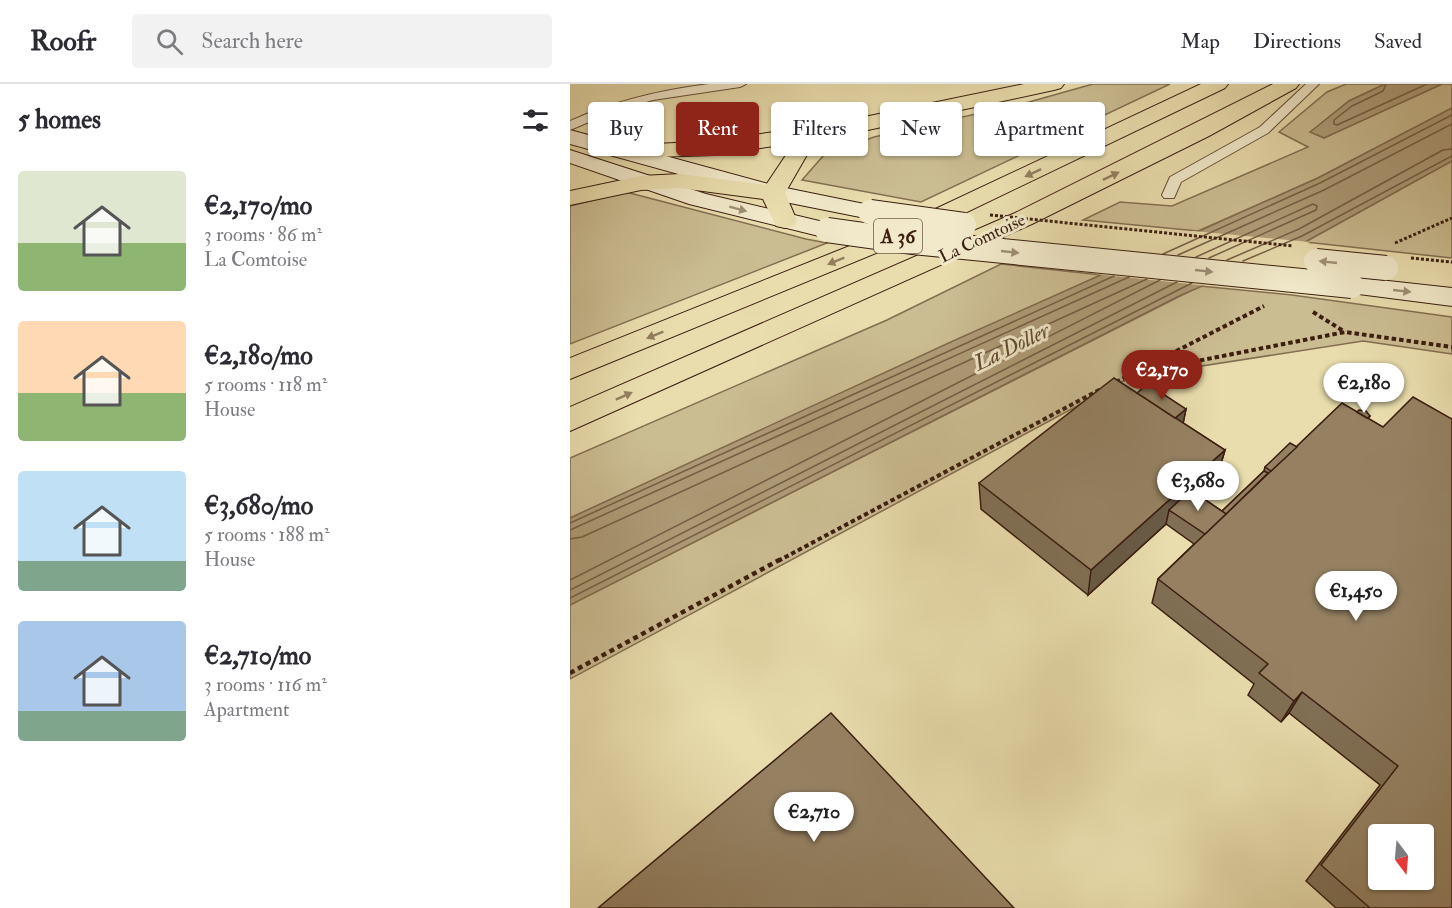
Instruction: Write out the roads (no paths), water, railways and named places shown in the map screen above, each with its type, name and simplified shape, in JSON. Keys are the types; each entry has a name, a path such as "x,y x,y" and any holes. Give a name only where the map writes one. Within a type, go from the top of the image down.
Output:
{"highway":[{"path":"868,123 1054,84"},
{"name":"La Comtoise","path":"570,369 906,232 1218,84"},
{"name":"La Comtoise","path":"570,420 977,241 1289,84"},
{"path":"1249,106 1312,84"},
{"path":"664,150 715,148 771,139"},
{"path":"772,193 795,156"},
{"path":"570,198 640,183 680,181 772,193"},
{"path":"772,193 785,221"}],"main road":[{"path":"570,137 588,142"},
{"path":"570,156 640,183 827,230 913,242 1452,297"},
{"path":"641,156 772,193 940,223 1394,257 1452,275"}],"lane":[{"path":"570,126 612,107 650,95 740,84"},
{"path":"1169,195 1175,180 1264,130 1312,84"}],"water":[{"path":"1385,84 1442,84 1324,138 1310,132 1349,101"},
{"name":"La Doller","path":"1452,108 1452,161 1305,242 1179,296 570,605 570,518 953,341 1318,178"}]}
